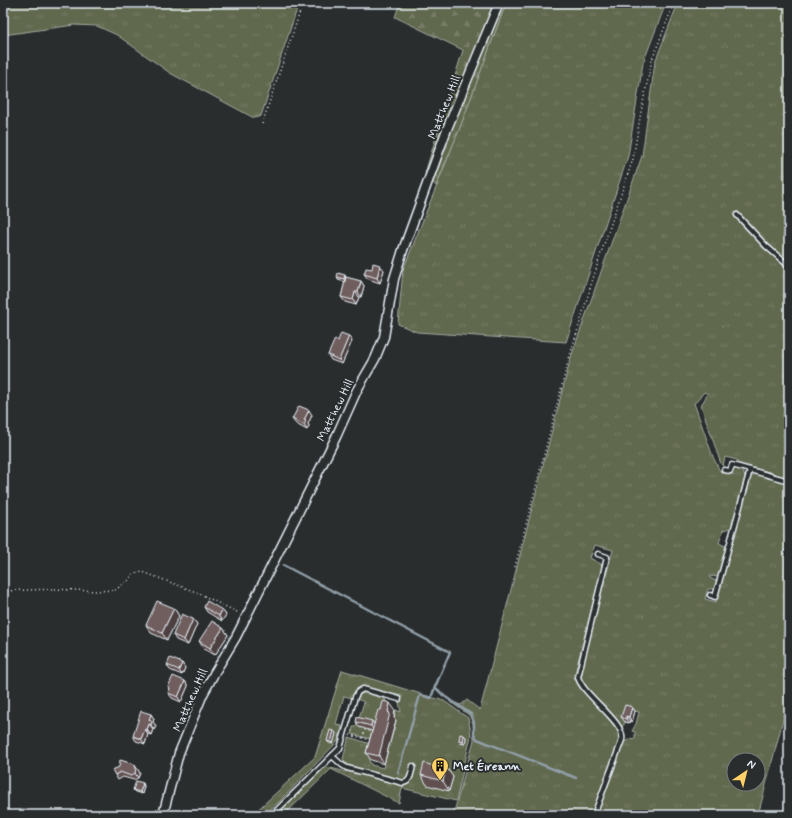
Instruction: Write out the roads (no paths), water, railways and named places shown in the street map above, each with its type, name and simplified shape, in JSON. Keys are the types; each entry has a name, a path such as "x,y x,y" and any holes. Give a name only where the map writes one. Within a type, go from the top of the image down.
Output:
{"street":[{"name":"Matthew Hill","path":"163,815 180,753 203,694 236,637 336,437 357,390 376,359 384,337 394,279 403,250 447,129 499,3"}],"lane":[{"path":"736,215 766,246 789,266"},
{"path":"724,470 730,471 732,464 789,481"},
{"path":"710,595 715,597 750,470"},
{"path":"594,815 622,737 621,730 583,687 578,677 607,557 598,554"},
{"path":"272,815 340,748 355,697 360,690 391,700 399,699"},
{"path":"332,756 347,768 403,783 406,783 409,780 413,766"}],"waterway":[{"path":"283,565 450,652 435,687"},
{"path":"398,773 420,695 431,698 435,687 444,696 471,714 474,723 474,734 477,739 576,778"}],"place":[{"name":"Met Éireann","path":"440,781"}]}
